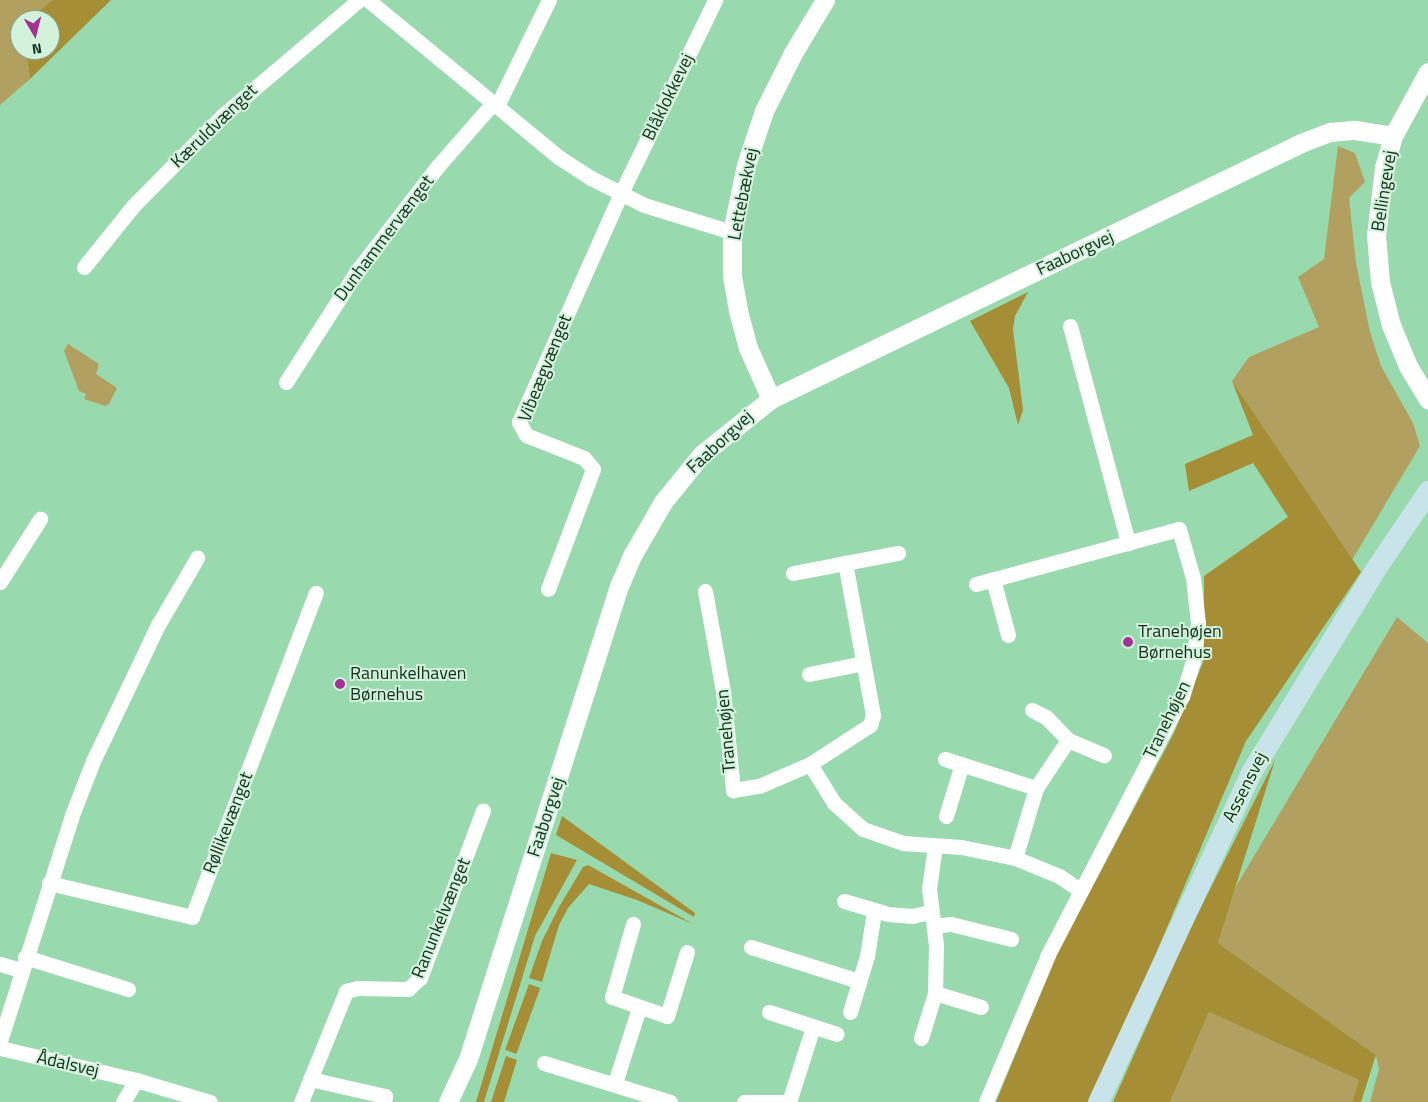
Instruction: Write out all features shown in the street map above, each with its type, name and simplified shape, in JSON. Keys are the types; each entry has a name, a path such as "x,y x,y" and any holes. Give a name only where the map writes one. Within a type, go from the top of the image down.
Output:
{"main road":[{"name":"Assensvej","path":"1098,1102 1250,772 1374,571 1428,491"}],"street":[{"name":"Kæruldvænget","path":"84,267 133,206 222,116 359,0"},
{"path":"368,0 387,6 495,104 560,158 621,194 644,205 732,232"},
{"path":"495,104 549,0"},
{"name":"Blåklokkevej","path":"621,194 715,0"},
{"name":"Lettebækvej","path":"771,399 748,348 738,310 732,275 732,232 746,165 764,111 793,53 826,0"},
{"name":"Bellingevej","path":"1428,72 1391,143 1377,212 1380,282 1398,347 1428,399"},
{"name":"Dunhammervænget","path":"286,382 357,271 398,215 495,104"},
{"name":"Faaborgvej","path":"460,1102 468,1059 609,615 633,554 663,502 700,455 771,399 1318,136 1354,130 1391,143"},
{"name":"Vibeægvænget","path":"548,589 593,469 584,458 526,435 519,422 621,194"},
{"path":"1070,326 1128,543"},
{"path":"0,582 40,519"},
{"name":"Tranehøjen","path":"976,584 1179,530 1196,600 1197,644 1179,703 1080,890 1021,1015 986,1102"},
{"path":"793,573 898,553"},
{"path":"0,1041 72,815 102,742 158,625 197,558"},
{"name":"Tranehøjen","path":"706,591 723,690 733,790 759,786 810,764 870,725 874,715 845,563"},
{"path":"993,579 1008,636"},
{"name":"Røllikevænget","path":"49,883 192,917 316,593"},
{"path":"809,674 863,663"},
{"path":"1032,710 1046,717 1068,740 1104,755"},
{"path":"1015,858 1036,788 1068,740"},
{"path":"945,759 1036,788"},
{"path":"810,764 834,803 863,830 903,843 935,845 1015,858 1059,876 1080,890"},
{"path":"946,816 962,764"},
{"name":"Ranunkelvænget","path":"301,1102 346,991 357,988 408,988 416,984 483,810"},
{"path":"921,1038 935,993 932,919 935,845"},
{"path":"844,901 874,912 932,919 1011,939"},
{"path":"850,1012 867,956 874,912"},
{"path":"633,924 612,997 639,1008 667,1016 687,952"},
{"path":"751,947 859,981"},
{"path":"0,964 23,964 128,989"},
{"path":"935,993 982,1007"},
{"path":"615,1083 639,1008"},
{"path":"769,1012 837,1034"},
{"path":"744,1102 765,1099 789,1102 813,1027"},
{"name":"Ådalsvej","path":"0,1048 136,1080 210,1102"},
{"name":"Faaborgvej","path":"448,1102 468,1059"},
{"path":"544,1063 615,1083 653,1100 670,1102"},
{"path":"310,1079 386,1096 384,1102"},
{"path":"123,1102 136,1080"}],"shaded area":[{"path":"0,0 52,0 40,10 10,10 10,60 27,60 30,79 0,105"},
{"path":"52,0 111,0 60,50 60,10 40,10"},
{"path":"27,60 49,60 30,79"},
{"path":"1338,146 1355,153 1365,182 1349,198 1356,263 1370,332 1381,366 1413,423 1420,446 1352,560 1232,381 1249,357 1319,327 1298,277 1324,259"},
{"path":"1028,292 1015,316 1013,329 1023,410 1018,425 1009,388 970,321"},
{"path":"68,344 99,364 96,374 117,388 109,404 105,406 84,399 86,394 79,391 64,351"},
{"path":"1232,381 1361,572 1246,741 1093,1102 996,1102 1057,954 1174,733 1204,660 1204,576 1288,517 1253,463 1189,491 1185,464 1253,435"},
{"path":"1397,617 1428,643 1428,1102 1370,1102 1379,1069 1376,1055 1218,943 1235,888"},
{"path":"1275,760 1218,943 1376,1055 1361,1102 1352,1102 1359,1080 1209,1012 1170,1102 1113,1102 1187,935"},
{"path":"562,816 695,913 694,917 556,835"},
{"path":"551,853 577,860 535,936 484,1102 476,1102"},
{"path":"588,865 693,924 637,900 589,884 568,908 559,925 542,982 529,978 542,941 559,907 583,867"},
{"path":"529,984 540,988 516,1054 505,1050"},
{"path":"1209,1012 1359,1080 1352,1102 1170,1102"},
{"path":"506,1056 517,1060 504,1102 491,1102"}],"place":[{"name":"Tranehøjen Børnehus","path":"1128,642"},
{"name":"Ranunkelhaven Børnehus","path":"340,684"}]}
